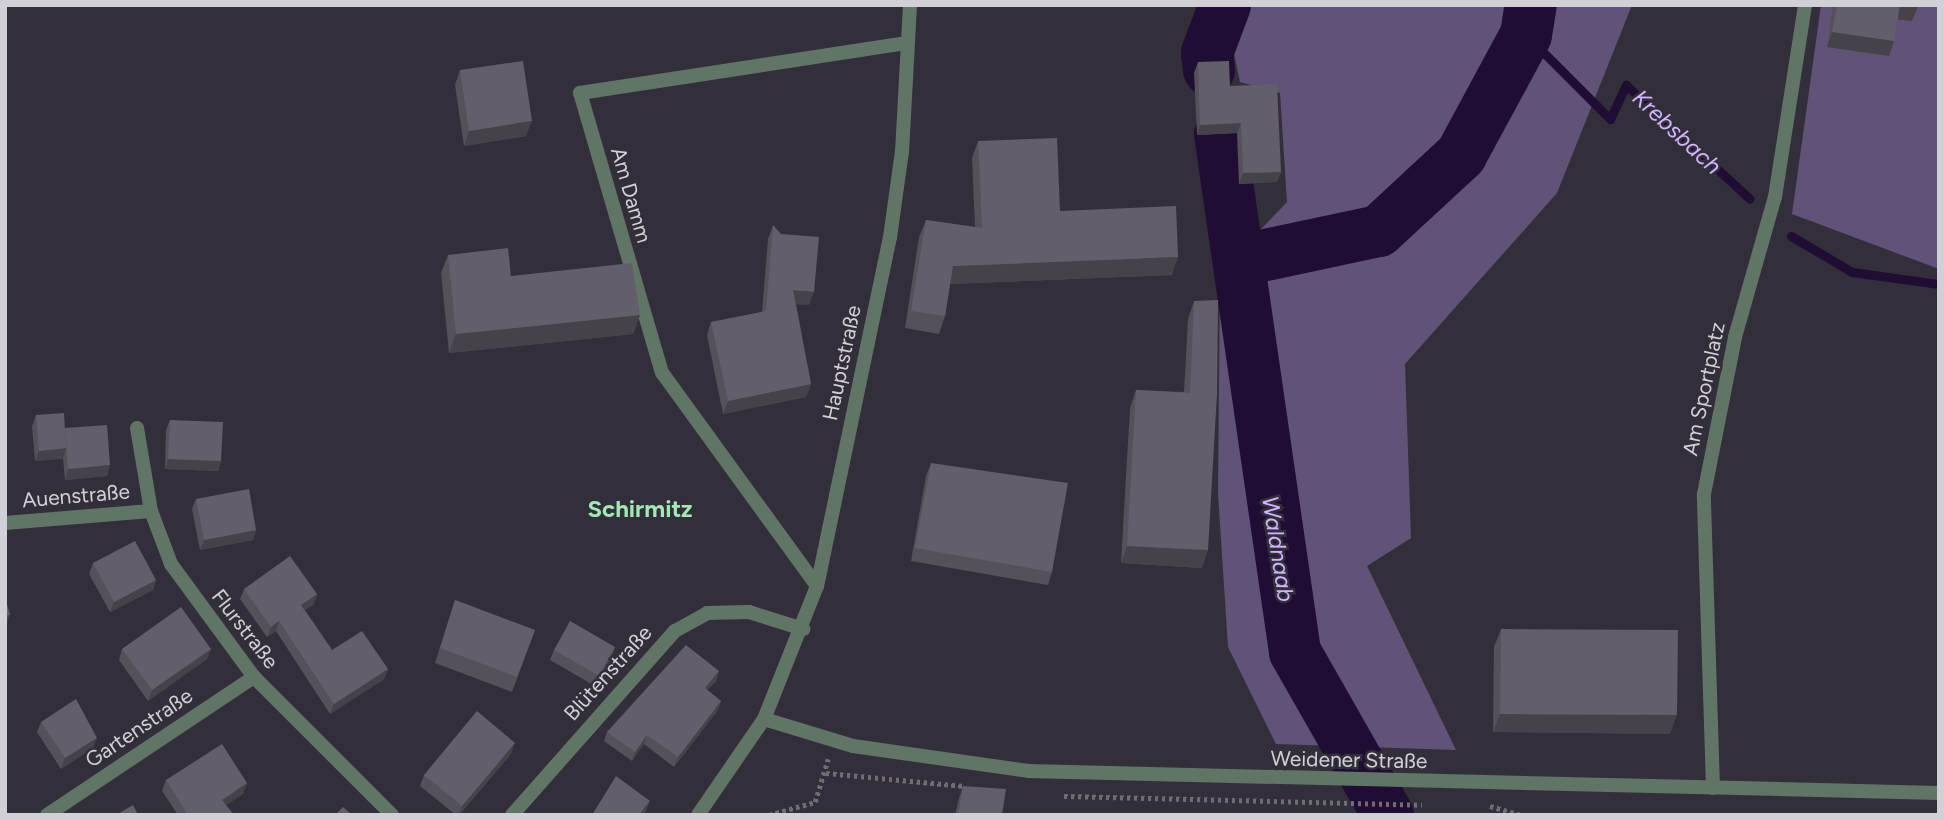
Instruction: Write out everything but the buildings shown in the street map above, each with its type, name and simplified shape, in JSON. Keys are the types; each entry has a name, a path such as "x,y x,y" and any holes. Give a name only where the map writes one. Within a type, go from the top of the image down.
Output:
{"street":[{"name":"Hauptstraße","path":"698,815 764,719 803,629 817,586 890,237 910,5"},
{"name":"Am Sportplatz","path":"1713,788 1704,494 1735,337 1775,197 1805,5"},
{"name":"Am Damm","path":"817,586 662,373 580,93 907,43"},
{"name":"Flurstraße","path":"137,428 151,511 171,564 254,677 392,815"},
{"name":"Auenstraße","path":"5,523 151,511"},
{"name":"Blütenstraße","path":"512,815 675,631 707,613 749,612 803,629"},
{"name":"Gartenstraße","path":"47,815 254,677"},
{"name":"Weidener Straße","path":"764,719 832,741 933,760 1028,771 1245,780 1939,793"}],"path":[{"path":"769,815 816,802 826,773"},
{"path":"1251,802 1435,805"},
{"path":"1475,805 1522,815"}],"shaded area":[{"path":"1247,5 1632,5 1557,193 1405,364 1411,538 1367,566 1456,750 1276,744 1228,647 1218,493 1220,272 1287,202 1280,93 1240,82 1232,44"},
{"path":"1821,5 1939,5 1939,269 1792,214"}],"waterway":[{"name":"Waldnaab","path":"1209,70 1207,53 1225,5"},
{"name":"Waldnaab","path":"1242,260 1379,231 1461,155 1526,35 1531,5"},
{"name":"Krebsbach","path":"1526,35 1610,119 1626,85 1750,199"},
{"name":"Waldnaab","path":"1220,134 1295,652 1388,815"},
{"name":"Krebsbach","path":"1791,236 1852,272 1939,284"}],"district":[{"name":"Schirmitz","path":"640,509"}]}
